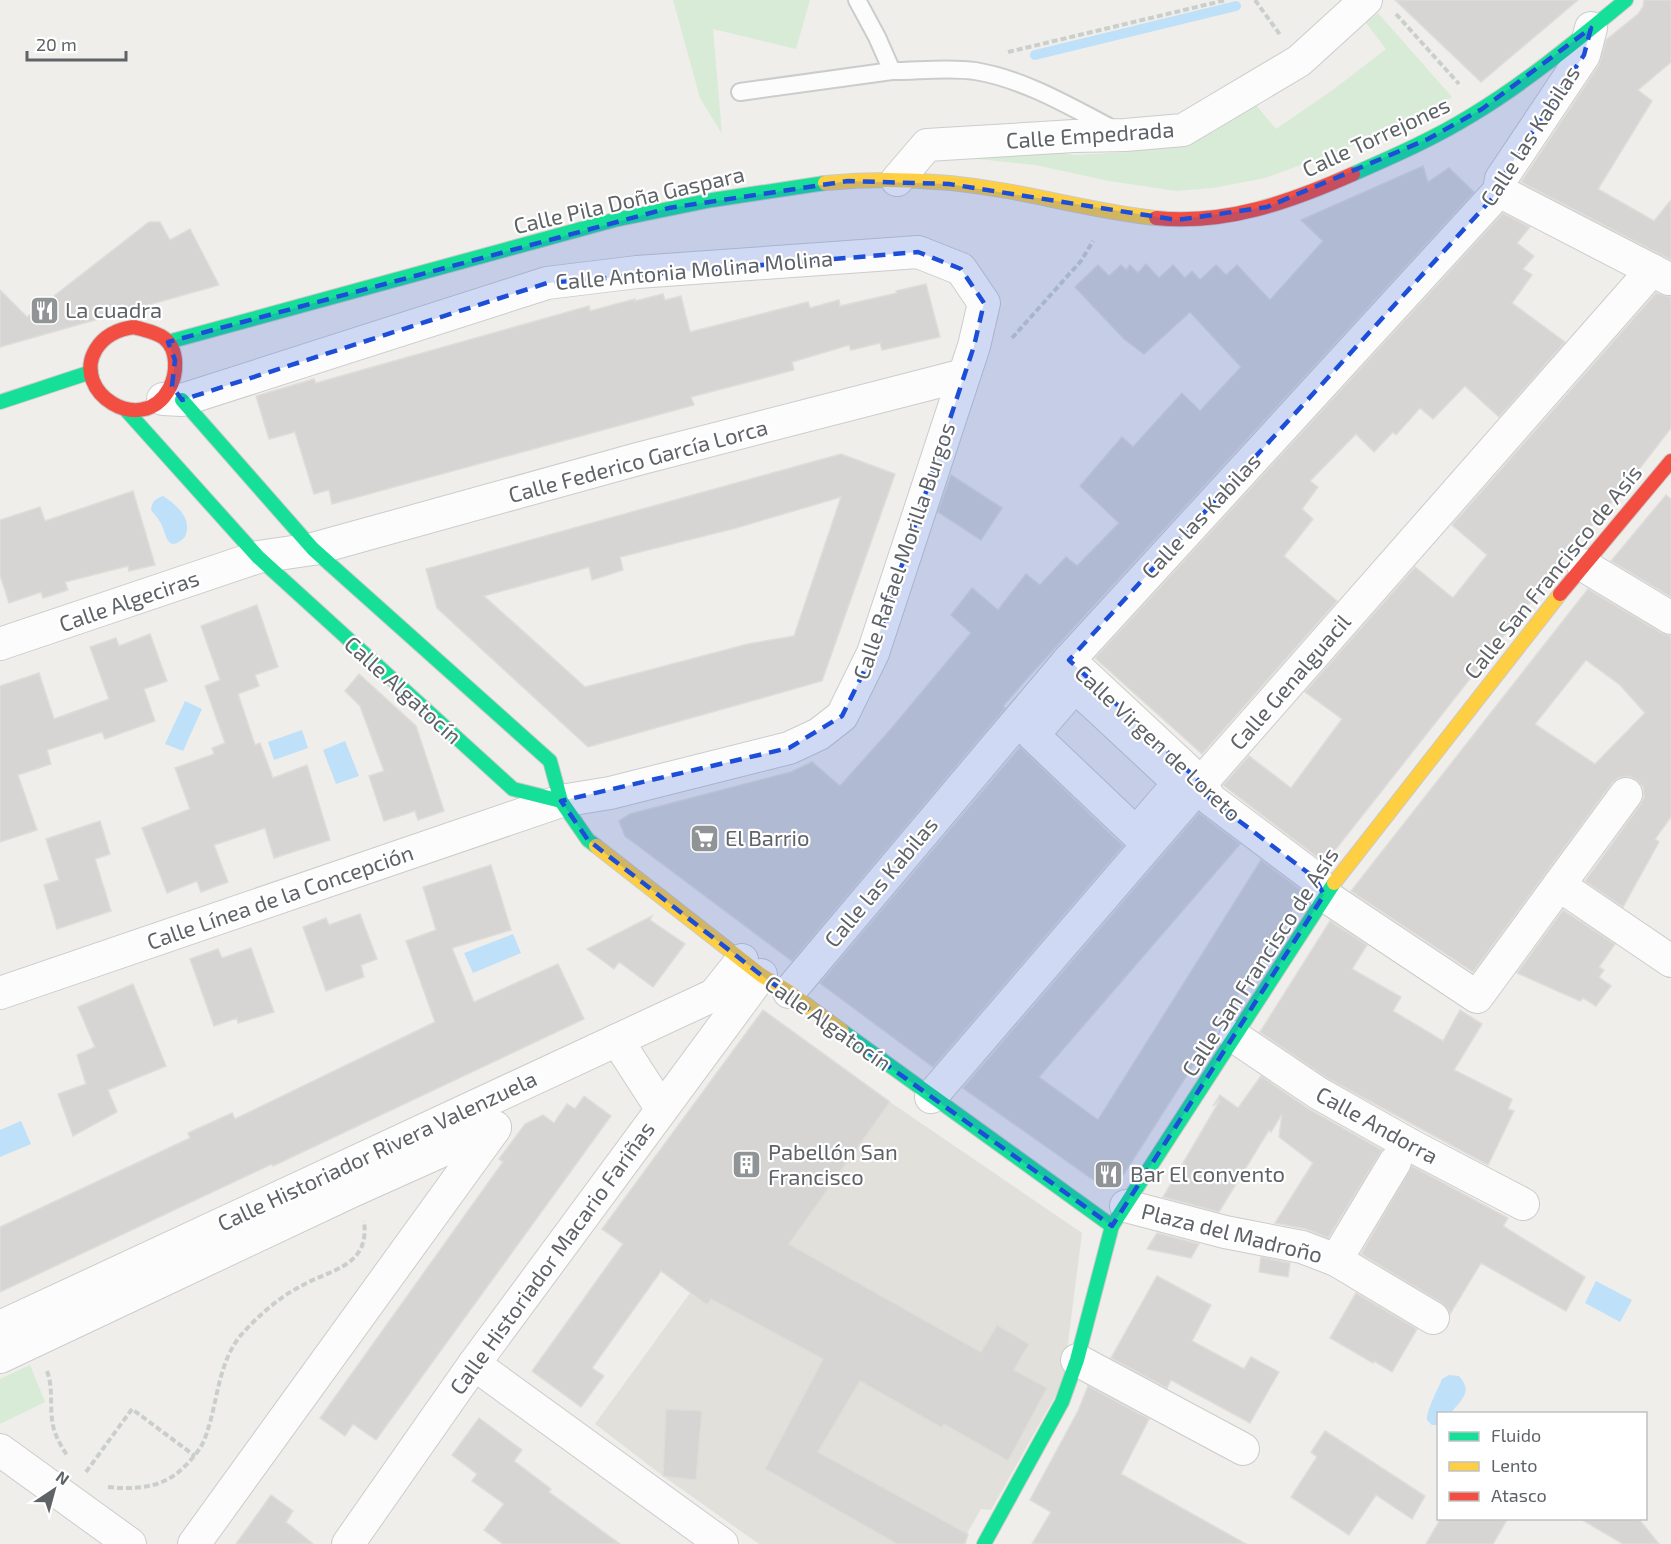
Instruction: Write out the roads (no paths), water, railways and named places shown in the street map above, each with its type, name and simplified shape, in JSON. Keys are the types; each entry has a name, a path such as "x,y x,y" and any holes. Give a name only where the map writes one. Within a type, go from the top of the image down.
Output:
{"street":[{"name":"Calle Torrejones","path":"1110,212 1177,220 1217,217 1267,207 1322,188 1428,139 1482,109 1626,0"},
{"name":"Calle Empedrada","path":"897,180 927,145 1183,130 1299,61 1378,4"},
{"name":"Calle las Kabilas","path":"789,992 1069,660 1499,191 1501,179 1584,55 1591,28"},
{"name":"Calle Pila Doña Gaspara","path":"168,342 567,232 669,207 755,193 837,182 897,180 1004,191 1110,212"},
{"path":"1499,191 1661,275"},
{"name":"Calle Antonia Molina Molina","path":"172,395 547,282 637,272 918,252 961,269 984,303 974,346 964,375"},
{"name":"Calle Genalguacil","path":"931,1096 1201,783 1661,275"},
{"path":"134,327 152,332 168,342 175,360 172,395 151,408 140,411 115,407 104,399 94,384 91,372 93,356 110,334 120,329 134,327"},
{"path":"0,402 91,372"},
{"name":"Calle Federico García Lorca","path":"313,549 638,459 964,375"},
{"name":"Calle Rafael Morilla Burgos","path":"561,801 610,793 789,748 819,734 842,716 873,653 964,375"},
{"name":"Calle Algatocín","path":"172,395 313,549 550,761 561,801 588,840 751,967 789,992 931,1096 1119,1216"},
{"name":"Calle Algatocín","path":"126,410 258,557 513,789 561,801"},
{"name":"Calle San Francisco de Asís","path":"984,1544 1062,1402 1077,1360 1119,1216 1235,1037 1323,895 1584,565 1671,461"},
{"path":"258,557 313,549"},
{"name":"Calle Algeciras","path":"0,644 258,557"},
{"path":"1584,565 1671,618"},
{"name":"Calle Virgen de Loreto","path":"1069,660 1201,783 1210,799 1315,878 1323,895 1477,997 1559,885"},
{"path":"1076,686 1179,783 1136,833 1033,735 1076,686"},
{"path":"1626,794 1559,885 1671,961"},
{"name":"Calle Línea de la Concepción","path":"0,993 561,801"},
{"name":"Calle Historiador Rivera Valenzuela","path":"0,1327 714,995 751,967"},
{"name":"Calle Historiador Macario Fariñas","path":"348,1544 474,1364 661,1108 751,967"},
{"name":"Calle Andorra","path":"1235,1037 1318,1093 1412,1146 1523,1204"},
{"path":"617,1040 661,1108"},
{"path":"0,1357 352,1191 495,1127 194,1544"},
{"name":"Plaza del Madroño","path":"1336,1260 1395,1162"},
{"name":"Plaza del Madroño","path":"1119,1216 1225,1232 1302,1247 1336,1260 1433,1318"},
{"path":"1077,1360 1243,1449"},
{"path":"474,1364 722,1544"},
{"path":"0,1450 130,1544"}],"lane":[{"path":"857,0 878,37 892,71"},
{"path":"740,92 892,71 973,71 1005,78 1125,135"}],"water":[{"path":"163,496 178,508 187,524 185,537 174,544 168,540 159,520 151,510 154,501"},
{"path":"185,701 202,709 183,751 165,744"},
{"path":"302,730 308,748 274,760 268,742"},
{"path":"345,741 359,776 336,784 323,750"},
{"path":"513,934 521,953 473,973 464,953"},
{"path":"21,1121 31,1144 0,1157 0,1130"},
{"path":"1596,1281 1632,1300 1620,1322 1585,1303"},
{"path":"1449,1375 1459,1376 1466,1391 1452,1412 1437,1412 1437,1425 1432,1425 1427,1420 1428,1411 1442,1379"}],"waterway":[{"path":"1035,55 1236,6"}],"place":[{"name":"La cuadra","path":"44,310"},
{"name":"El Barrio","path":"704,838"},
{"name":"Pabellón San Francisco","path":"747,1165"},
{"name":"Bar El convento","path":"1109,1174"}]}
